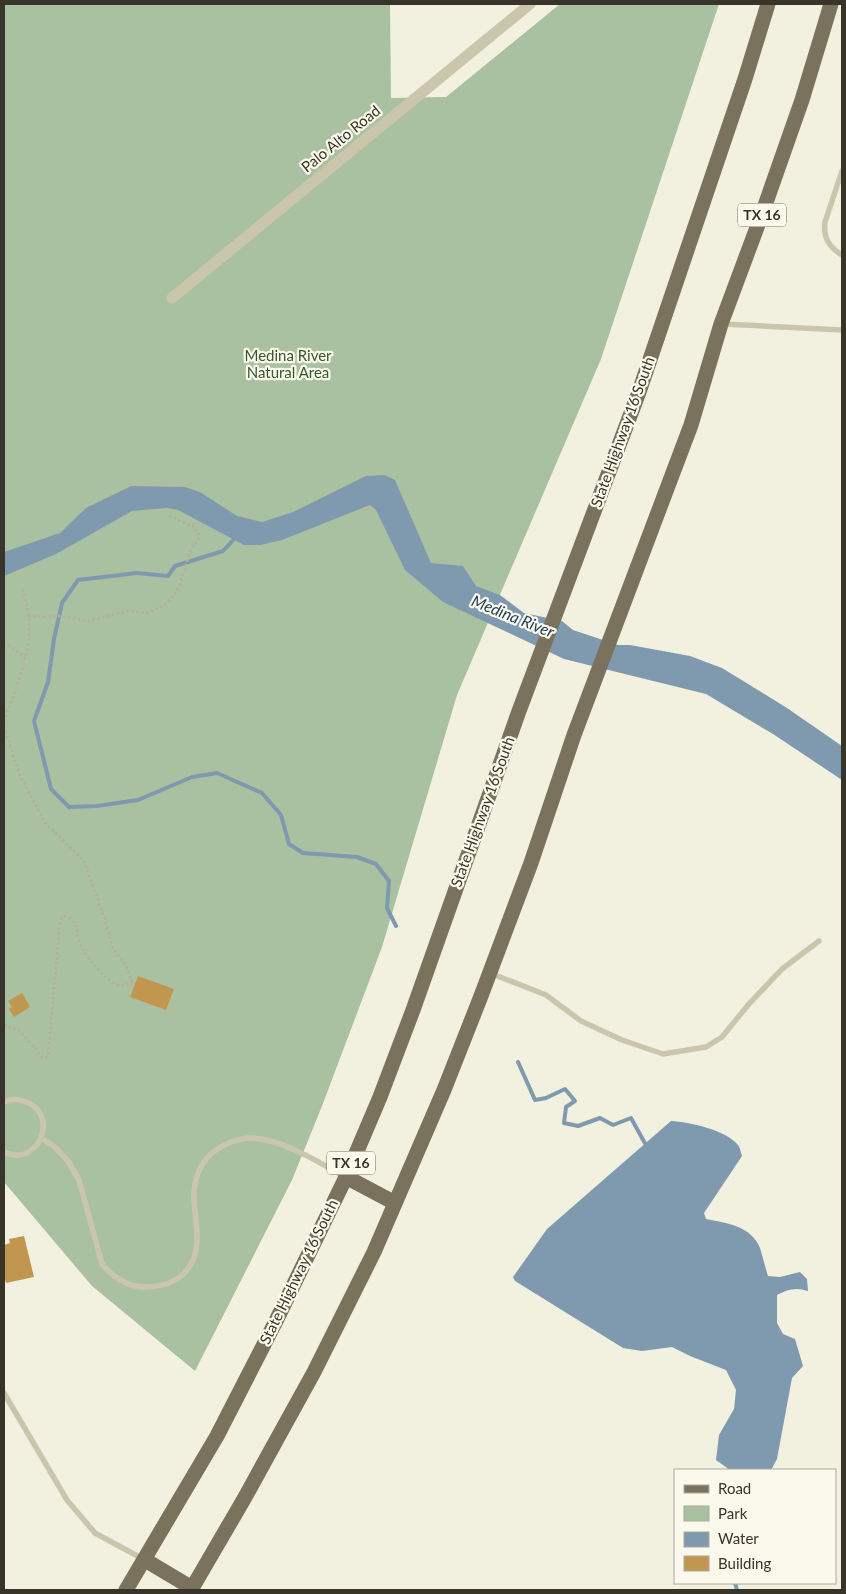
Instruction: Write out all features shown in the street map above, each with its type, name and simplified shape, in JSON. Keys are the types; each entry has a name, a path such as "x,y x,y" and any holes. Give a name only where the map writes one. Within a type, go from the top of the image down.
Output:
{"main road":[{"name":"State Highway 16 South","path":"126,1590 221,1427 276,1321 346,1176 380,1097 413,1010 519,711 639,392 768,4"},
{"name":"TX 16","path":"193,1589 314,1372 374,1252 444,1090 531,863 574,735 691,425 721,324 802,100 831,4"},
{"path":"346,1176 395,1203"},
{"path":"145,1560 193,1589"}],"street":[{"name":"Palo Alto Road","path":"172,298 530,4"}],"lane":[{"path":"842,171 824,222 824,229 826,241 842,256"},
{"path":"721,324 842,330"},
{"path":"490,973 546,995 581,1021 622,1040 663,1054 706,1047 722,1038 748,1005 782,969 819,941"},
{"path":"4,1102 8,1100 28,1102 42,1118 44,1128 36,1146 28,1152 18,1155 4,1152"},
{"path":"41,1138 54,1146 68,1161 79,1180 102,1264 110,1274 126,1284 144,1288 158,1287 173,1282 185,1273 193,1259 196,1242 194,1191 199,1168 212,1152 227,1143 247,1138 269,1140 318,1161 346,1176"},
{"path":"4,1393 68,1500 80,1516 95,1533 145,1560"}],"path":[{"path":"28,616 59,616 87,621 129,611 146,613 164,605 174,596 177,590 184,574 191,548 198,541 199,534 195,527 167,515"},
{"path":"4,1025 19,1030 42,1057 46,1058 48,1056 60,922 64,916 71,918 76,925 82,948 109,981 120,986 133,984 126,965 112,949 105,920 84,861 45,822 20,776 4,724 25,657 29,630 22,586"},
{"path":"4,642 25,657"}],"green space":[{"name":"Medina River Natural Area","path":"4,4 390,4 391,98 446,97 560,4 719,4 601,359 457,695 382,947 322,1106 292,1180 195,1371 92,1286 4,1182"}],"water":[{"name":"Medina River","path":"385,475 395,480 431,563 463,566 476,586 500,595 524,613 562,621 573,630 618,645 630,645 690,656 722,668 787,708 842,746 842,780 773,734 706,694 564,659 443,602 405,570 376,510 370,505 282,540 260,545 244,545 178,510 167,508 132,511 56,554 4,576 4,552 60,533 86,508 131,486 185,487 200,492 237,516 262,522 293,512 366,476"},
{"path":"671,1121 697,1125 716,1131 738,1145 742,1156 704,1213 706,1219 738,1227 751,1235 760,1248 768,1276 780,1277 800,1272 807,1279 808,1291 792,1289 777,1295 777,1323 783,1334 795,1339 803,1366 792,1378 777,1459 772,1469 729,1469 716,1460 719,1435 734,1409 736,1390 726,1370 672,1347 642,1351 623,1348 515,1281 513,1277 547,1229"}],"building":[{"path":"138,976 174,989 166,1010 130,997"},
{"path":"22,993 30,1007 14,1017 9,1009 12,1007 8,1001"},
{"path":"24,1236 34,1277 6,1283 4,1276 4,1245 10,1243 9,1239"}],"waterway":[{"path":"237,536 223,551 175,566 168,576 137,573 78,580 62,603 54,639 48,682 34,721 51,789 69,807 97,806 138,800 192,777 217,773 262,793 281,815 289,844 303,853 357,857 376,864 389,881 387,908 396,926"},
{"path":"518,1062 535,1100 546,1098 565,1089 575,1101 566,1107 564,1123 578,1126 600,1118 613,1125 631,1118 647,1147"},
{"path":"735,1584 737,1590"}]}
